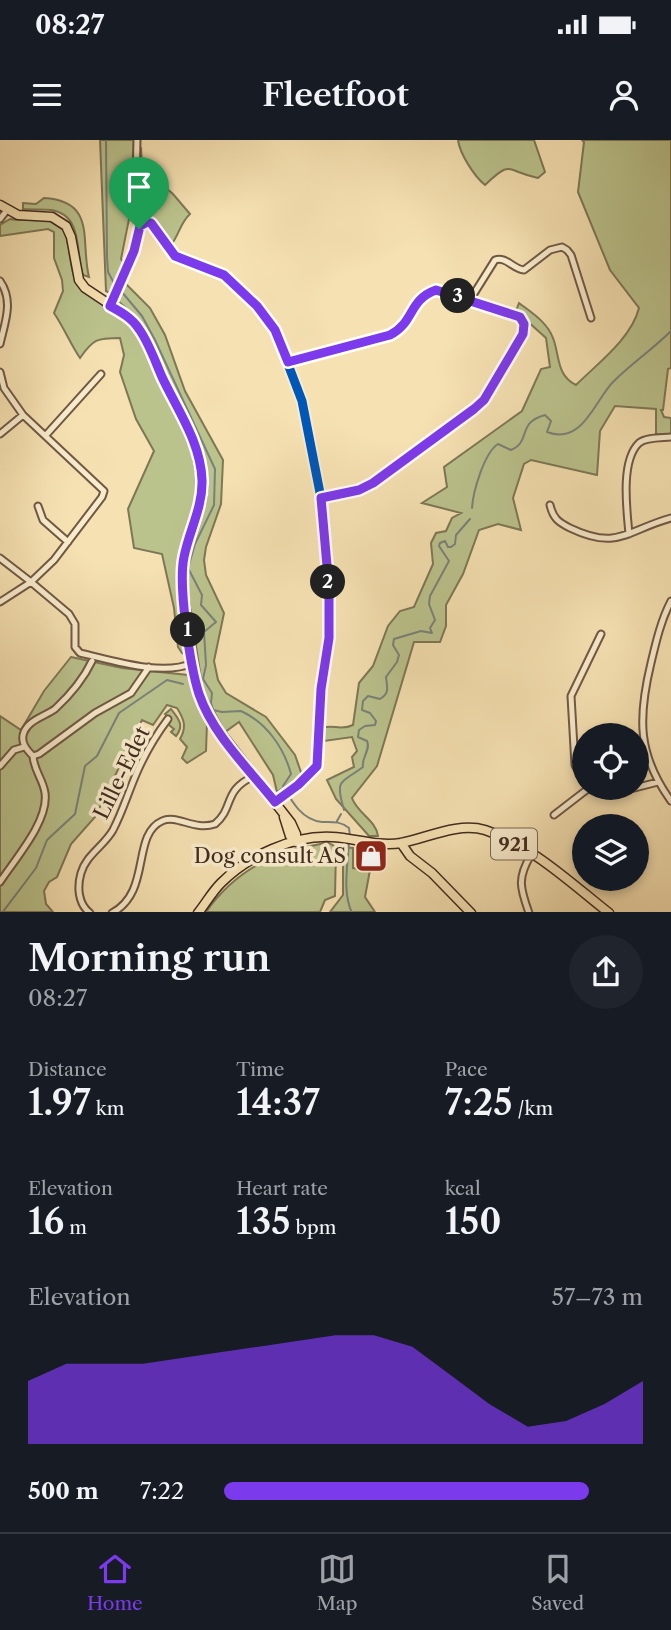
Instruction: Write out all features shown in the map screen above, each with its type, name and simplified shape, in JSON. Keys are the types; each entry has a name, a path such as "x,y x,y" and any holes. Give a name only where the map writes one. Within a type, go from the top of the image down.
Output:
{"main road":[{"path":"4,208 18,215 48,217 62,222 71,237 79,279 85,288 138,327 187,428 200,462 202,496 186,548 182,572 192,663 199,692 207,714 254,776 278,800 296,834 296,842"},
{"name":"921","path":"401,843 474,828 493,834 531,855 609,912"},
{"path":"200,910 220,884 248,862 296,842 324,837 381,844 401,843 410,856 432,873 471,912"}],"street":[{"path":"110,306 128,268 143,223 136,182 138,140"},
{"path":"0,219 4,208"},
{"path":"143,223 151,223 175,256 224,275 257,306 275,330 307,423 321,498 329,588 329,638 321,689 317,766 278,800"},
{"path":"470,300 495,260 502,259 524,270 550,250 562,247 570,255 591,318"},
{"path":"0,281 8,296 0,344"},
{"path":"288,362 390,335 402,329 417,302 436,290 520,317 524,324 523,334 484,400 373,483 359,490 321,498"},
{"path":"0,372 4,388 23,415 104,491 50,565 31,582 0,602"},
{"path":"46,435 101,374"},
{"path":"0,434 23,415"},
{"path":"629,534 626,479 637,445 645,440 671,437"},
{"path":"550,505 553,517 562,525 604,540 671,518"},
{"path":"38,506 43,520 68,542"},
{"path":"0,558 69,614 75,624 75,647 80,653 149,667 176,668 192,663"},
{"path":"671,601 655,649 643,699 643,741 658,782 671,801"},
{"path":"573,723 571,696 601,634"},
{"path":"0,882 43,813 45,793 34,769 33,756 24,747 26,728 61,703 92,661"},
{"path":"33,756 95,713 131,693 149,667"},
{"name":"Lille-Edet","path":"90,912 81,899 79,887 82,870 88,858 112,831 144,758 168,719"},
{"path":"0,766 14,750 24,747"},
{"path":"112,912 125,903 132,893 138,879 145,843 157,825 172,819 198,827 215,824 221,818 233,791 254,776"},
{"path":"649,784 658,782"},
{"path":"554,815 573,800"},
{"path":"529,912 520,883 531,855"}],"green space":[{"path":"100,140 134,140 132,175 137,214 130,214 121,259 126,266 112,294 106,291"},
{"path":"458,140 534,140 545,172 538,178 509,169 500,172 485,185 468,164"},
{"path":"582,140 671,140 671,368 668,369 661,410 664,417 671,418 671,435 656,434 656,409 615,406 600,431 597,475 531,460 524,464 513,498 521,530 498,524 479,530 463,574 446,605 446,626 440,642 414,642 377,766 352,798 377,830 378,836 369,836 336,799 327,780 354,767 352,757 357,751 352,737 324,741 323,728 353,725 359,683 373,666 388,626 400,611 414,607 433,564 431,543 436,533 446,531 452,518 461,513 422,503 447,487 444,467 522,411 541,369 550,367 546,338 516,311 519,303 547,327 565,376 576,385 621,340 639,308 610,270 578,192 584,142"},
{"path":"141,147 142,167 173,194 190,214 171,245 143,211 138,181"},
{"path":"44,198 61,201 79,215 85,237 89,277 83,275 74,227 69,219 62,213 51,210 23,209 23,203 36,204"},
{"path":"10,219 44,219 61,226 75,279 80,287 120,316 139,336 191,449 198,489 195,509 181,548 178,566 186,655 178,647 174,608 162,554 134,548 128,509 154,451 136,419 120,372 124,355 120,338 96,341 80,358 54,313 63,291 54,258 54,232 48,229 0,236 0,225"},
{"path":"125,283 150,308 165,335 185,391 223,460 221,504 204,560 206,575 224,613 214,661 218,680 226,693 266,717 295,755 302,775 277,792 273,775 239,722 225,732 203,691 188,595 187,567 206,503 206,466 190,424 147,332 141,322 117,300"},
{"path":"71,657 122,668 188,675 194,696 207,722 206,751 187,763 182,758 187,747 180,739 184,723 177,708 167,705 153,725 142,720 95,817 71,844 57,877 49,882 44,891 46,904 53,912 0,912 0,716 21,730 44,691"},
{"path":"171,709 180,725 176,736 171,732 174,729 169,725 170,718 165,714"},
{"path":"327,842 336,850 335,896 325,900 320,912 206,912 223,891 253,867 289,851"},
{"path":"343,847 353,848 353,868 370,870 365,897 375,912 330,912 343,895"}],"waterway":[{"path":"106,140 107,257 108,272 115,285"},
{"path":"121,291 142,316 155,340 215,469 214,505 195,544 188,568 202,595 201,605 216,622 204,632 206,665 203,679 212,693 213,710 241,711 259,722 273,737 284,755 291,774 283,786 294,804 303,814 315,821 336,822 346,826 350,836"},
{"path":"472,508 484,464 498,444 511,450 521,442 530,423 545,415 551,421 547,432 559,435 579,427 614,381 671,331"},
{"path":"344,810 340,787 363,767 368,748 367,741 358,737 359,730 375,725 376,721 370,713 362,710 363,701 368,696 380,699 387,692 386,677 399,655 393,645 394,639 421,631 432,633 430,628 435,620 429,604 430,596 449,561 439,546 445,541 448,547 455,544 456,535 470,519"},
{"path":"3,912 36,868 47,840 75,814 85,766 97,756 119,713 167,680 183,684"},
{"path":"337,821 341,814"},
{"path":"349,841 346,887 352,912"}],"cycle path":[{"path":"111,305 134,251 139,229 145,222 151,224 175,256 224,275 257,306 275,330 302,401 321,498 329,588 329,638 321,689 317,766 275,802"},
{"path":"287,362 390,335 404,324 420,300 436,290 520,317 524,324 523,334 484,400 474,409 373,483 359,490 321,498"}],"place":[{"name":"Dog consult AS","path":"371,856"}],"route":[{"path":"143,223 151,223 175,256 224,275 257,306 275,330 288,362 390,335 402,329 423,296 436,290 520,317 524,324 523,334 484,400 474,409 373,483 359,490 321,498 329,588 329,638 321,689 317,766 309,776 275,802 207,714 192,663 182,565 202,496 200,462 148,344 130,319 110,306 128,268 139,229 143,223"}]}
